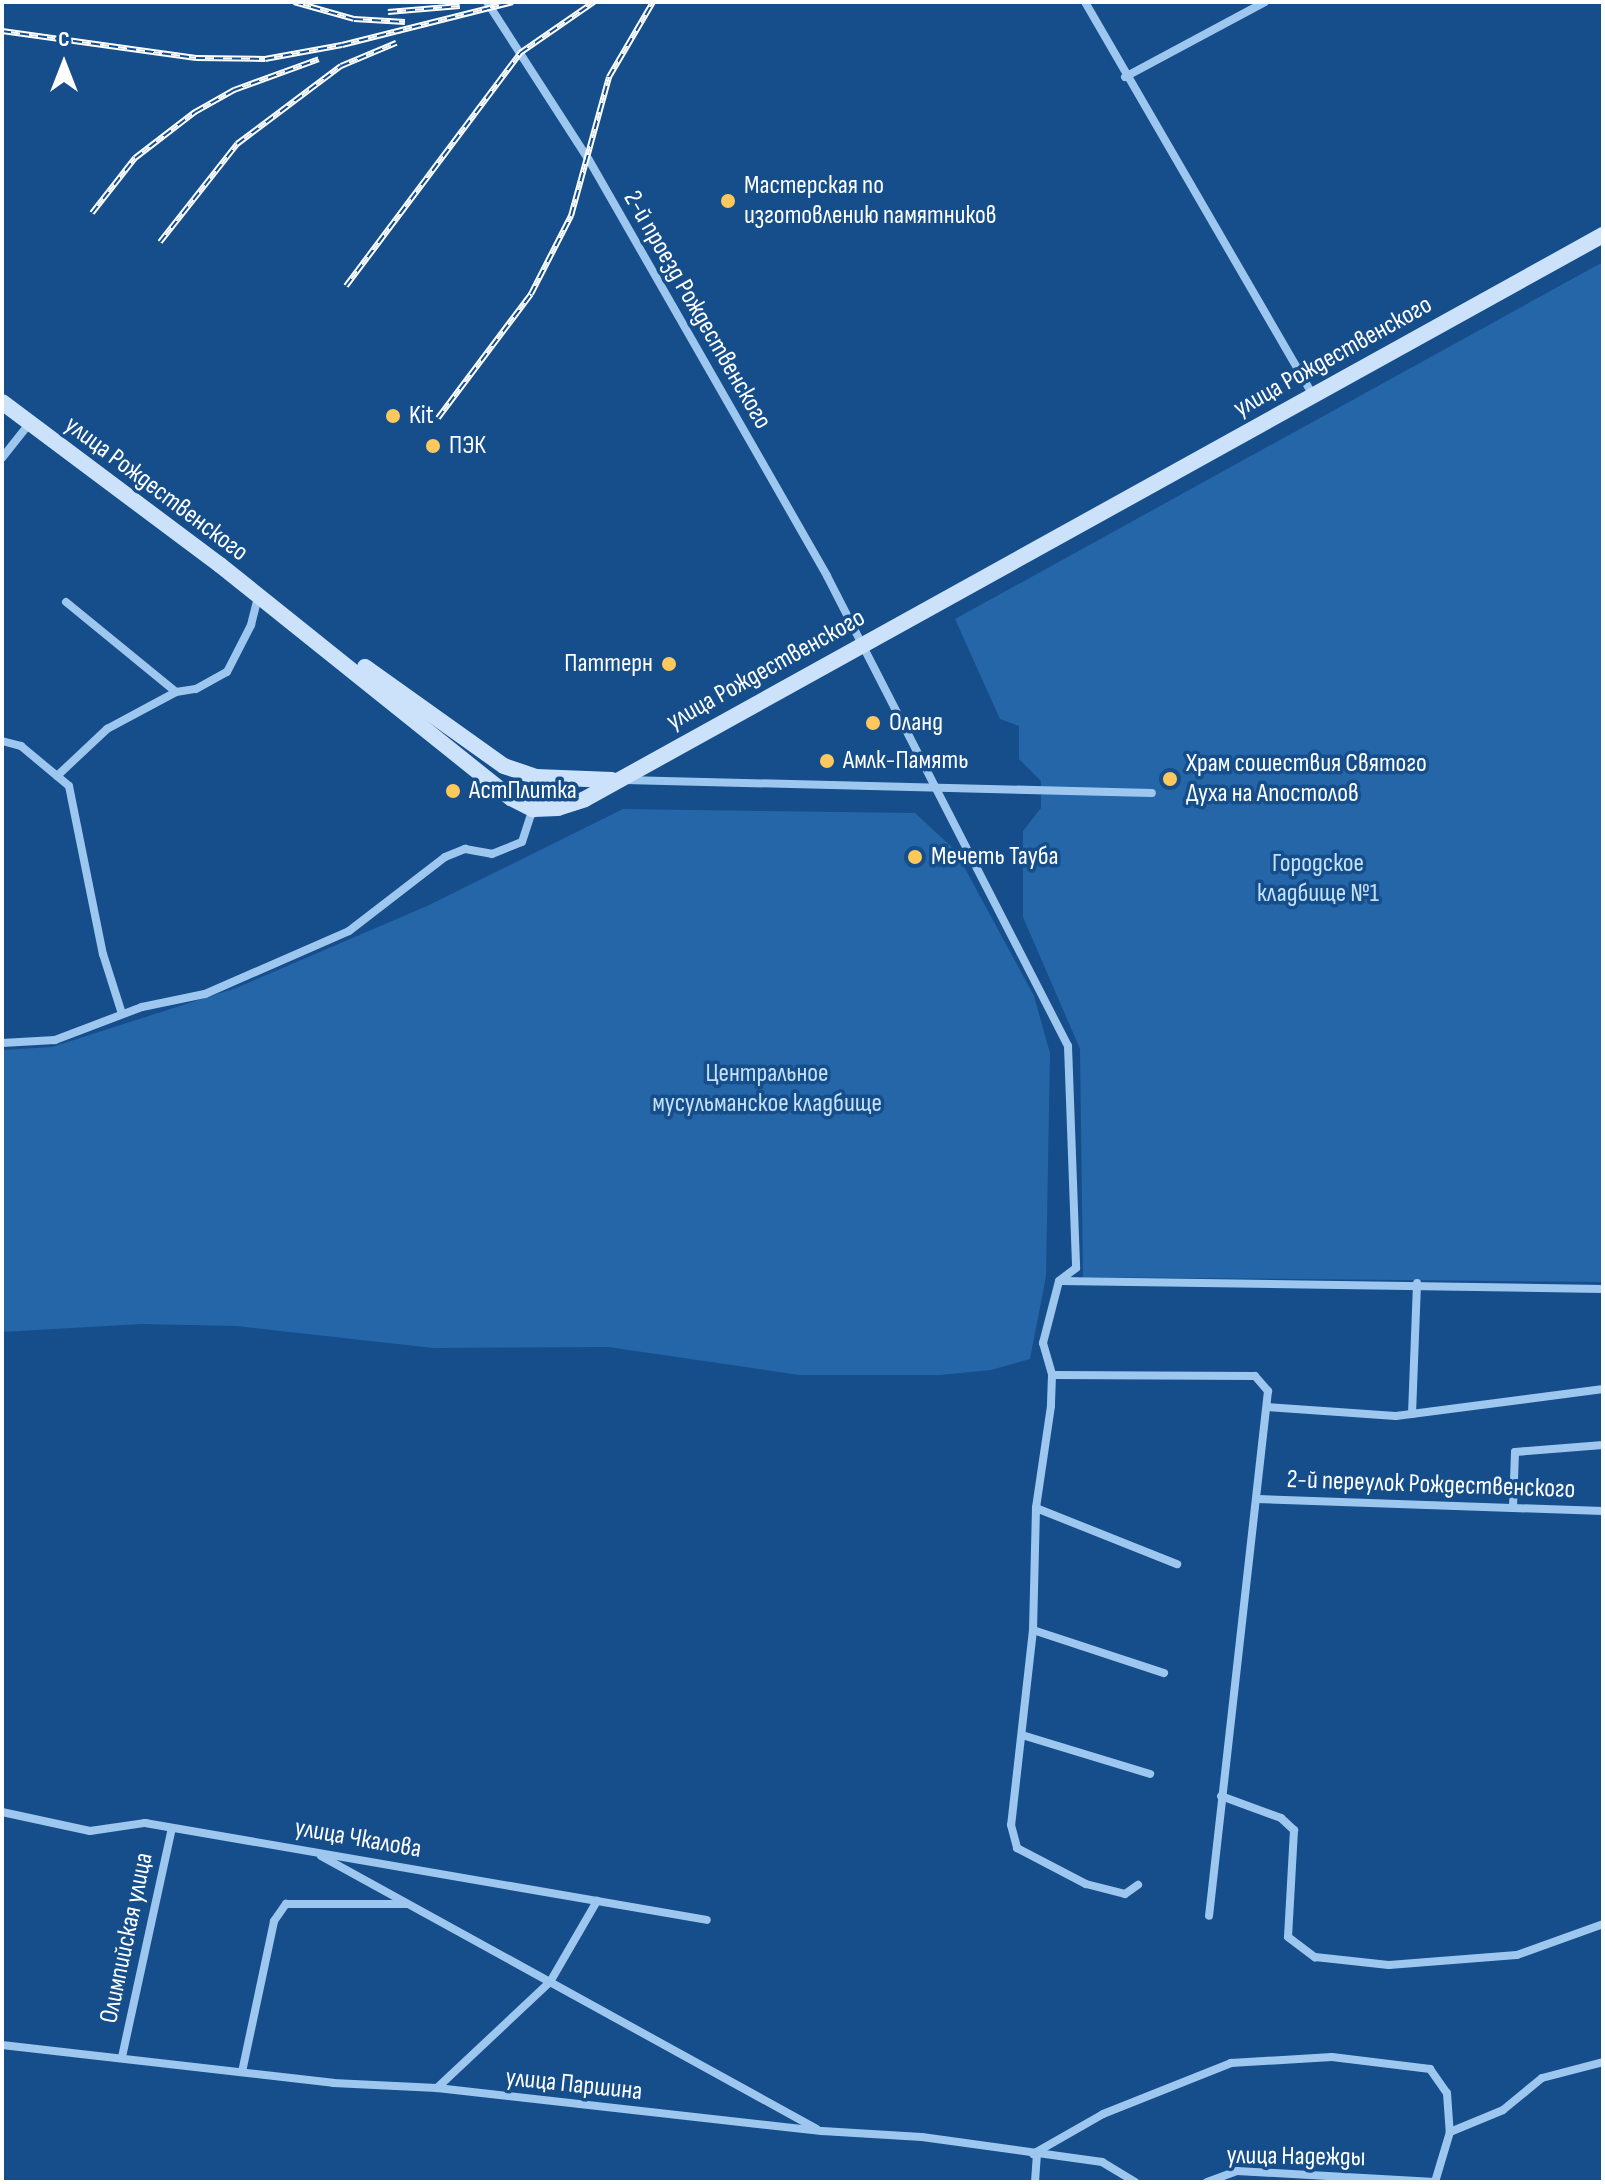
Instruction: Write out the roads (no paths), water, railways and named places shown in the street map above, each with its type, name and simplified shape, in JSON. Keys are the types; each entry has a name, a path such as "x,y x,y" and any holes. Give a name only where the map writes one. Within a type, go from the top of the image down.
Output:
{"main road":[{"name":"улица Рождественского","path":"2,402 220,565 511,798 533,809 585,799 615,779 1603,235"},
{"path":"220,565 529,776 538,796 533,809"},
{"path":"511,798 513,777 615,779"}],"street":[{"name":"2-й проезд Рождественского","path":"487,2 589,160 861,646 1068,1046 1076,1268 1059,1281"},
{"path":"1085,2 1125,77 1314,395"},
{"path":"1125,77 1265,2"},
{"path":"2,458 29,424"},
{"path":"57,776 107,729 176,692 196,689 227,672 251,625 258,596"},
{"path":"66,602 176,692"},
{"path":"2,741 21,746 69,786 103,954 122,1014"},
{"path":"615,779 1152,793"},
{"path":"2,1043 55,1040 122,1014 205,994 349,931 445,857 465,849 492,854 522,842 533,809"},
{"path":"1138,1885 1125,1894 1108,1892 1017,1848 1011,1825 1033,1630 1036,1508 1052,1375 1043,1343 1059,1281 1417,1283 1603,1289"},
{"path":"1412,1414 1417,1283"},
{"path":"1052,1375 1255,1376 1268,1391 1209,1916"},
{"path":"1268,1407 1360,1417 1412,1414 1603,1389"},
{"path":"1513,1507 1515,1452 1603,1445"},
{"name":"2-й переулок Рождественского","path":"1257,1499 1603,1511"},
{"path":"1036,1508 1177,1564"},
{"path":"1033,1630 1164,1673"},
{"path":"1022,1735 1150,1774"},
{"path":"1221,1796 1281,1818 1294,1830 1288,1937 1315,1957 1389,1965 1517,1955 1603,1924"},
{"name":"улица Чкалова","path":"2,1812 90,1831 145,1823 707,1920"},
{"name":"Олимпийская улица","path":"122,2057 172,1828"},
{"path":"313,1852 822,2131"},
{"path":"437,2088 550,1982 597,1901"},
{"path":"242,2072 274,1921 286,1904 409,1904"},
{"name":"улица Паршина","path":"2,2045 385,2088 437,2088 822,2131 922,2137 1102,2162 1135,2182"},
{"path":"1035,2182 1035,2154 1103,2114 1231,2063 1332,2057 1430,2069 1447,2093 1450,2132 1435,2182"},
{"path":"1450,2132 1503,2110 1542,2078 1603,2062"},
{"name":"улица Надежды","path":"1207,2182 1237,2171 1435,2182"}],"railway":[{"path":"294,2 354,19 405,22"},
{"path":"2,31 196,58 265,59 342,45 513,2"},
{"path":"346,286 520,53 594,2"},
{"path":"438,418 531,294 571,216 609,77 653,2"},
{"path":"388,12 460,6"},
{"path":"160,242 237,144 341,66 396,43"},
{"path":"92,213 135,158 195,112 234,90 319,59"}],"place":[{"name":"Мастерская по изготовлению памятников","path":"728,201"},
{"name":"Kit","path":"393,416"},
{"name":"ПЭК","path":"433,446"},
{"name":"Паттерн","path":"669,664"},
{"name":"Оланд","path":"873,723"},
{"name":"Амлк-Память","path":"827,761"},
{"name":"Храм сошествия Святого Духа на Апостолов","path":"1170,779"},
{"name":"АстПлитка","path":"453,791"},
{"name":"Мечеть Тауба","path":"915,857"}],"park label":[{"name":"Городское кладбище №1","path":"1318,879"},
{"name":"Центральное мусульманское кладбище","path":"767,1089"}]}
